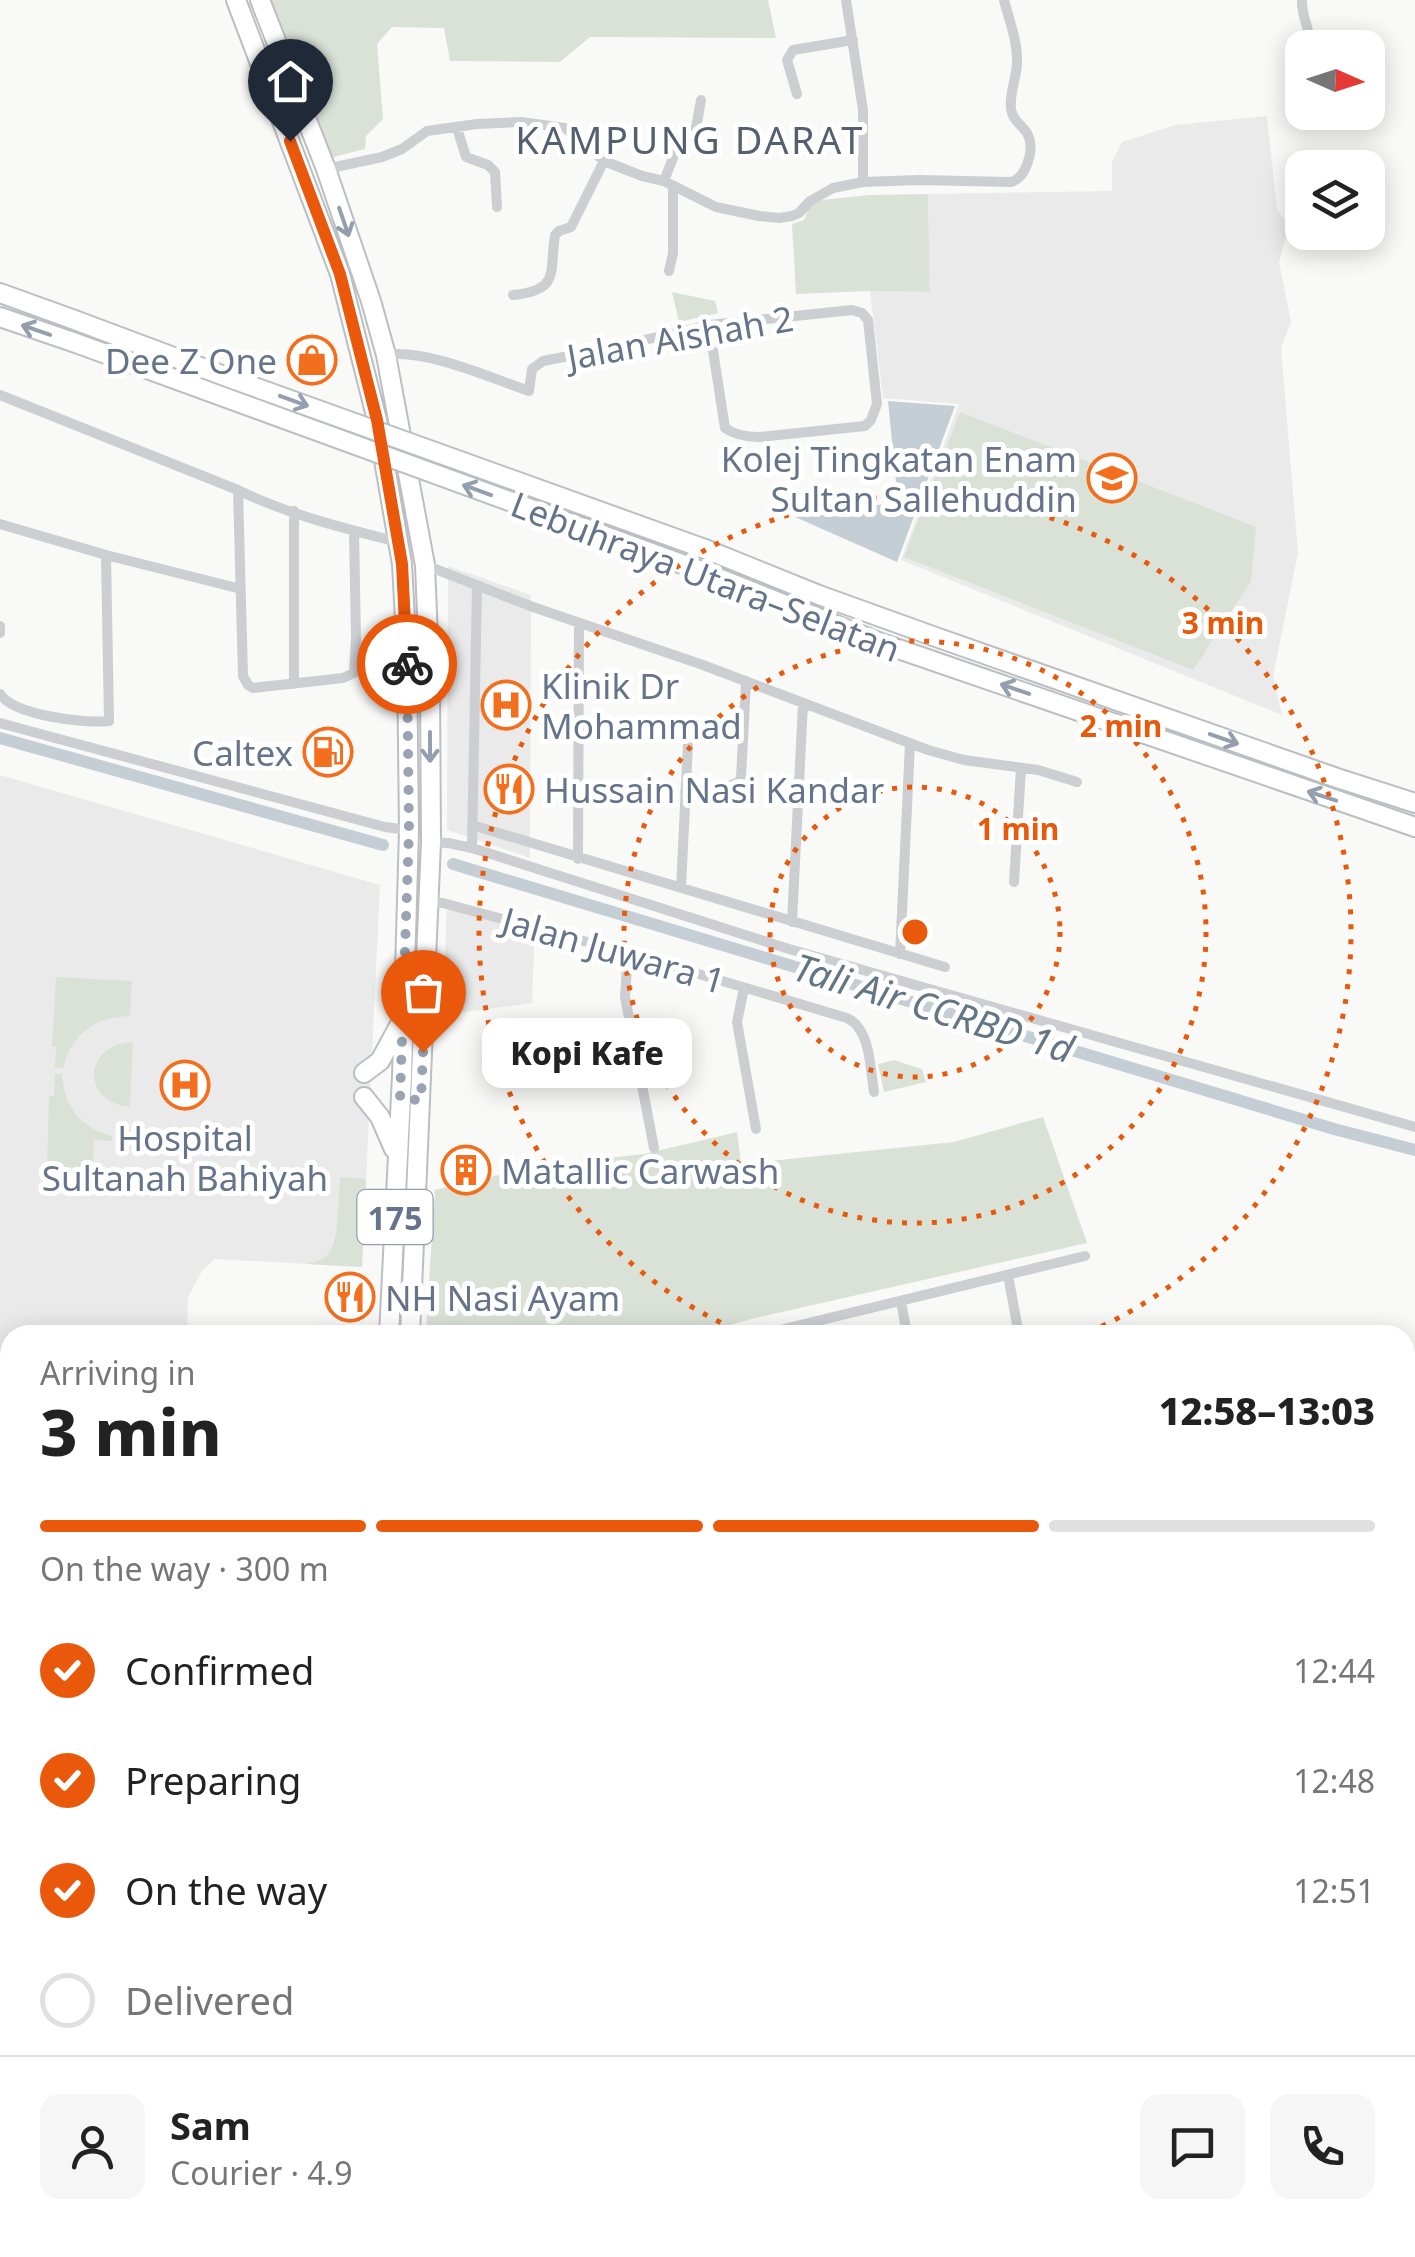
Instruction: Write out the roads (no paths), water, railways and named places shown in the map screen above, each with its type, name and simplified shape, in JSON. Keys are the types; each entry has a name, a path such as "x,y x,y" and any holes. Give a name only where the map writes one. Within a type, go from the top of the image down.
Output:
{"highway":[{"name":"175","path":"236,0 340,274 377,420 402,564 409,830 390,1325"},
{"name":"175","path":"260,0 326,169 371,301 386,355 424,565 430,688 430,842 410,1325"},
{"name":"Lebuhraya Utara–Selatan","path":"0,293 706,549 819,595 1415,803"},
{"name":"Lebuhraya Utara–Selatan","path":"0,317 701,571 881,643 1415,827"},
{"path":"364,1073 380,1061 403,1015"},
{"path":"402,1076 422,1077"},
{"path":"364,1098 388,1132 398,1160"},
{"path":"400,1099 421,1100"}],"street":[{"path":"846,0 863,110 863,182"},
{"path":"326,169 382,157 427,131 521,122 556,126 572,133 604,161 729,210 778,218 799,213 810,200 832,188 863,182 1017,181 1024,172 1029,142 1011,112 1017,56 1004,0"},
{"path":"1302,0 1309,30"},
{"path":"796,94 787,60 793,50 852,40"},
{"path":"669,271 674,253 668,184 681,137 696,128 701,100"},
{"path":"457,128 466,157 488,165 495,172 497,206"},
{"path":"513,295 532,293 544,285 550,276 555,235 571,227 604,161"},
{"name":"Jalan Aishah 2","path":"386,355 424,356 529,391 532,368 542,362 708,325 852,310 868,320 876,404 871,420 865,426 749,437 725,428 708,325"},
{"path":"0,395 260,501 399,542"},
{"path":"238,490 243,676 253,688 343,678 354,673 354,531"},
{"path":"294,511 294,684"},
{"path":"0,524 106,556 241,589"},
{"path":"1,697 12,706 62,718 90,724 109,721 106,556"},
{"path":"424,565 910,744 964,760 1038,770 1077,782"},
{"path":"472,848 477,585"},
{"path":"578,858 579,623"},
{"path":"686,792 739,782 746,683"},
{"path":"792,922 804,704"},
{"path":"0,724 385,827 409,830"},
{"path":"681,888 689,724"},
{"path":"900,954 910,744"},
{"path":"1014,882 1021,768"},
{"path":"472,825 945,967"},
{"path":"430,842 472,848 789,949 1415,1127"},
{"name":"Jalan Juwara 1","path":"428,902 464,908 840,1014 855,1021 861,1030 874,1092"},
{"path":"628,954 625,997 654,1148"},
{"path":"744,988 737,1022 756,1129"},
{"path":"801,1325 1084,1256"},
{"path":"1008,1276 1017,1325"},
{"path":"901,1301 905,1325"}],"waterway":[{"name":"Tali Air CCRBD 1d","path":"0,738 383,845"},
{"name":"Tali Air CCRBD 1d","path":"453,864 1415,1150"}],"place":[{"name":"Dee Z One","path":"312,360"},
{"name":"Kolej Tingkatan Enam Sultan Sallehuddin","path":"1112,478"},
{"name":"Klinik Dr Mohammad","path":"506,705"},
{"name":"Caltex","path":"328,752"},
{"name":"Hussain Nasi Kandar","path":"509,789"},
{"name":"Kopi Kafe","path":"423,1052"},
{"name":"Hospital Sultanah Bahiyah","path":"185,1085"},
{"name":"Matallic Carwash","path":"466,1170"},
{"name":"NH Nasi Ayam","path":"350,1297"}],"district":[{"name":"KAMPUNG DARAT","path":"690,139"}]}
